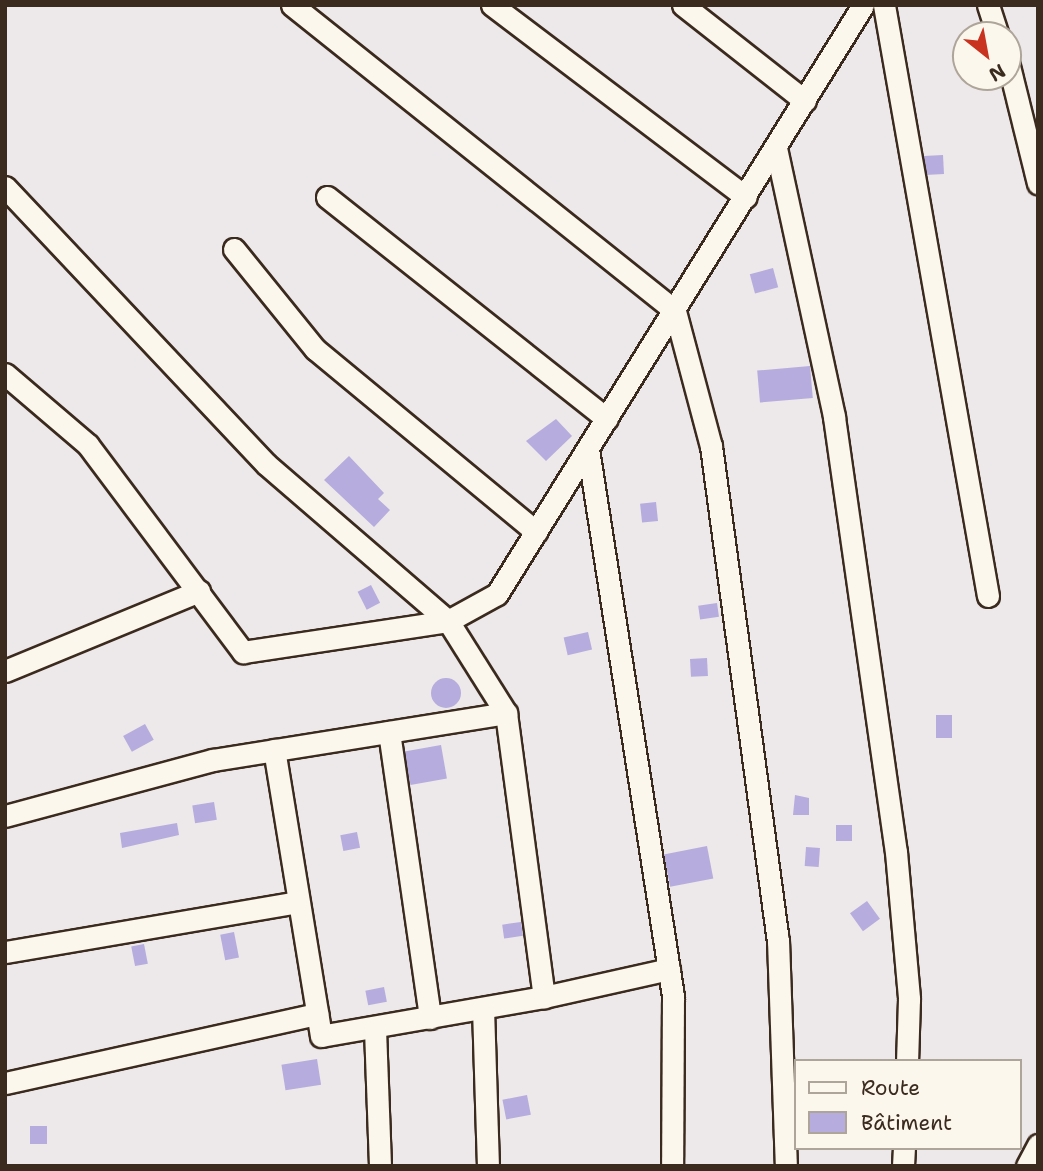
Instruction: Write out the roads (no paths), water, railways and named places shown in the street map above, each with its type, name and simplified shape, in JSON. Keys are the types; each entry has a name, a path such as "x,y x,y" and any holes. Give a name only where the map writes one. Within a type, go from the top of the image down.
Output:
{"street":[{"path":"292,5 675,312 711,446 778,940 786,1166"},
{"path":"492,5 746,197"},
{"path":"683,5 804,101"},
{"path":"5,373 14,395 88,445 243,652 448,621 497,594 675,312 863,5"},
{"path":"884,5 988,596"},
{"path":"1015,91 1038,183"},
{"path":"776,148 834,417 896,852 909,999 907,1059"},
{"path":"5,187 266,464 448,621 506,713 544,997"},
{"path":"327,197 607,419"},
{"path":"234,249 315,349 536,532"},
{"path":"588,449 669,969 672,1166"},
{"path":"5,671 199,591"},
{"path":"5,816 274,750 506,713"},
{"path":"389,732 430,1018"},
{"path":"274,750 296,902 321,1036 375,1029 544,997 669,969"},
{"path":"5,952 296,902"},
{"path":"483,1008 488,1166"},
{"path":"5,1083 317,1014"},
{"path":"375,1029 380,1166"},
{"path":"1027,1166 1038,1145"}]}
